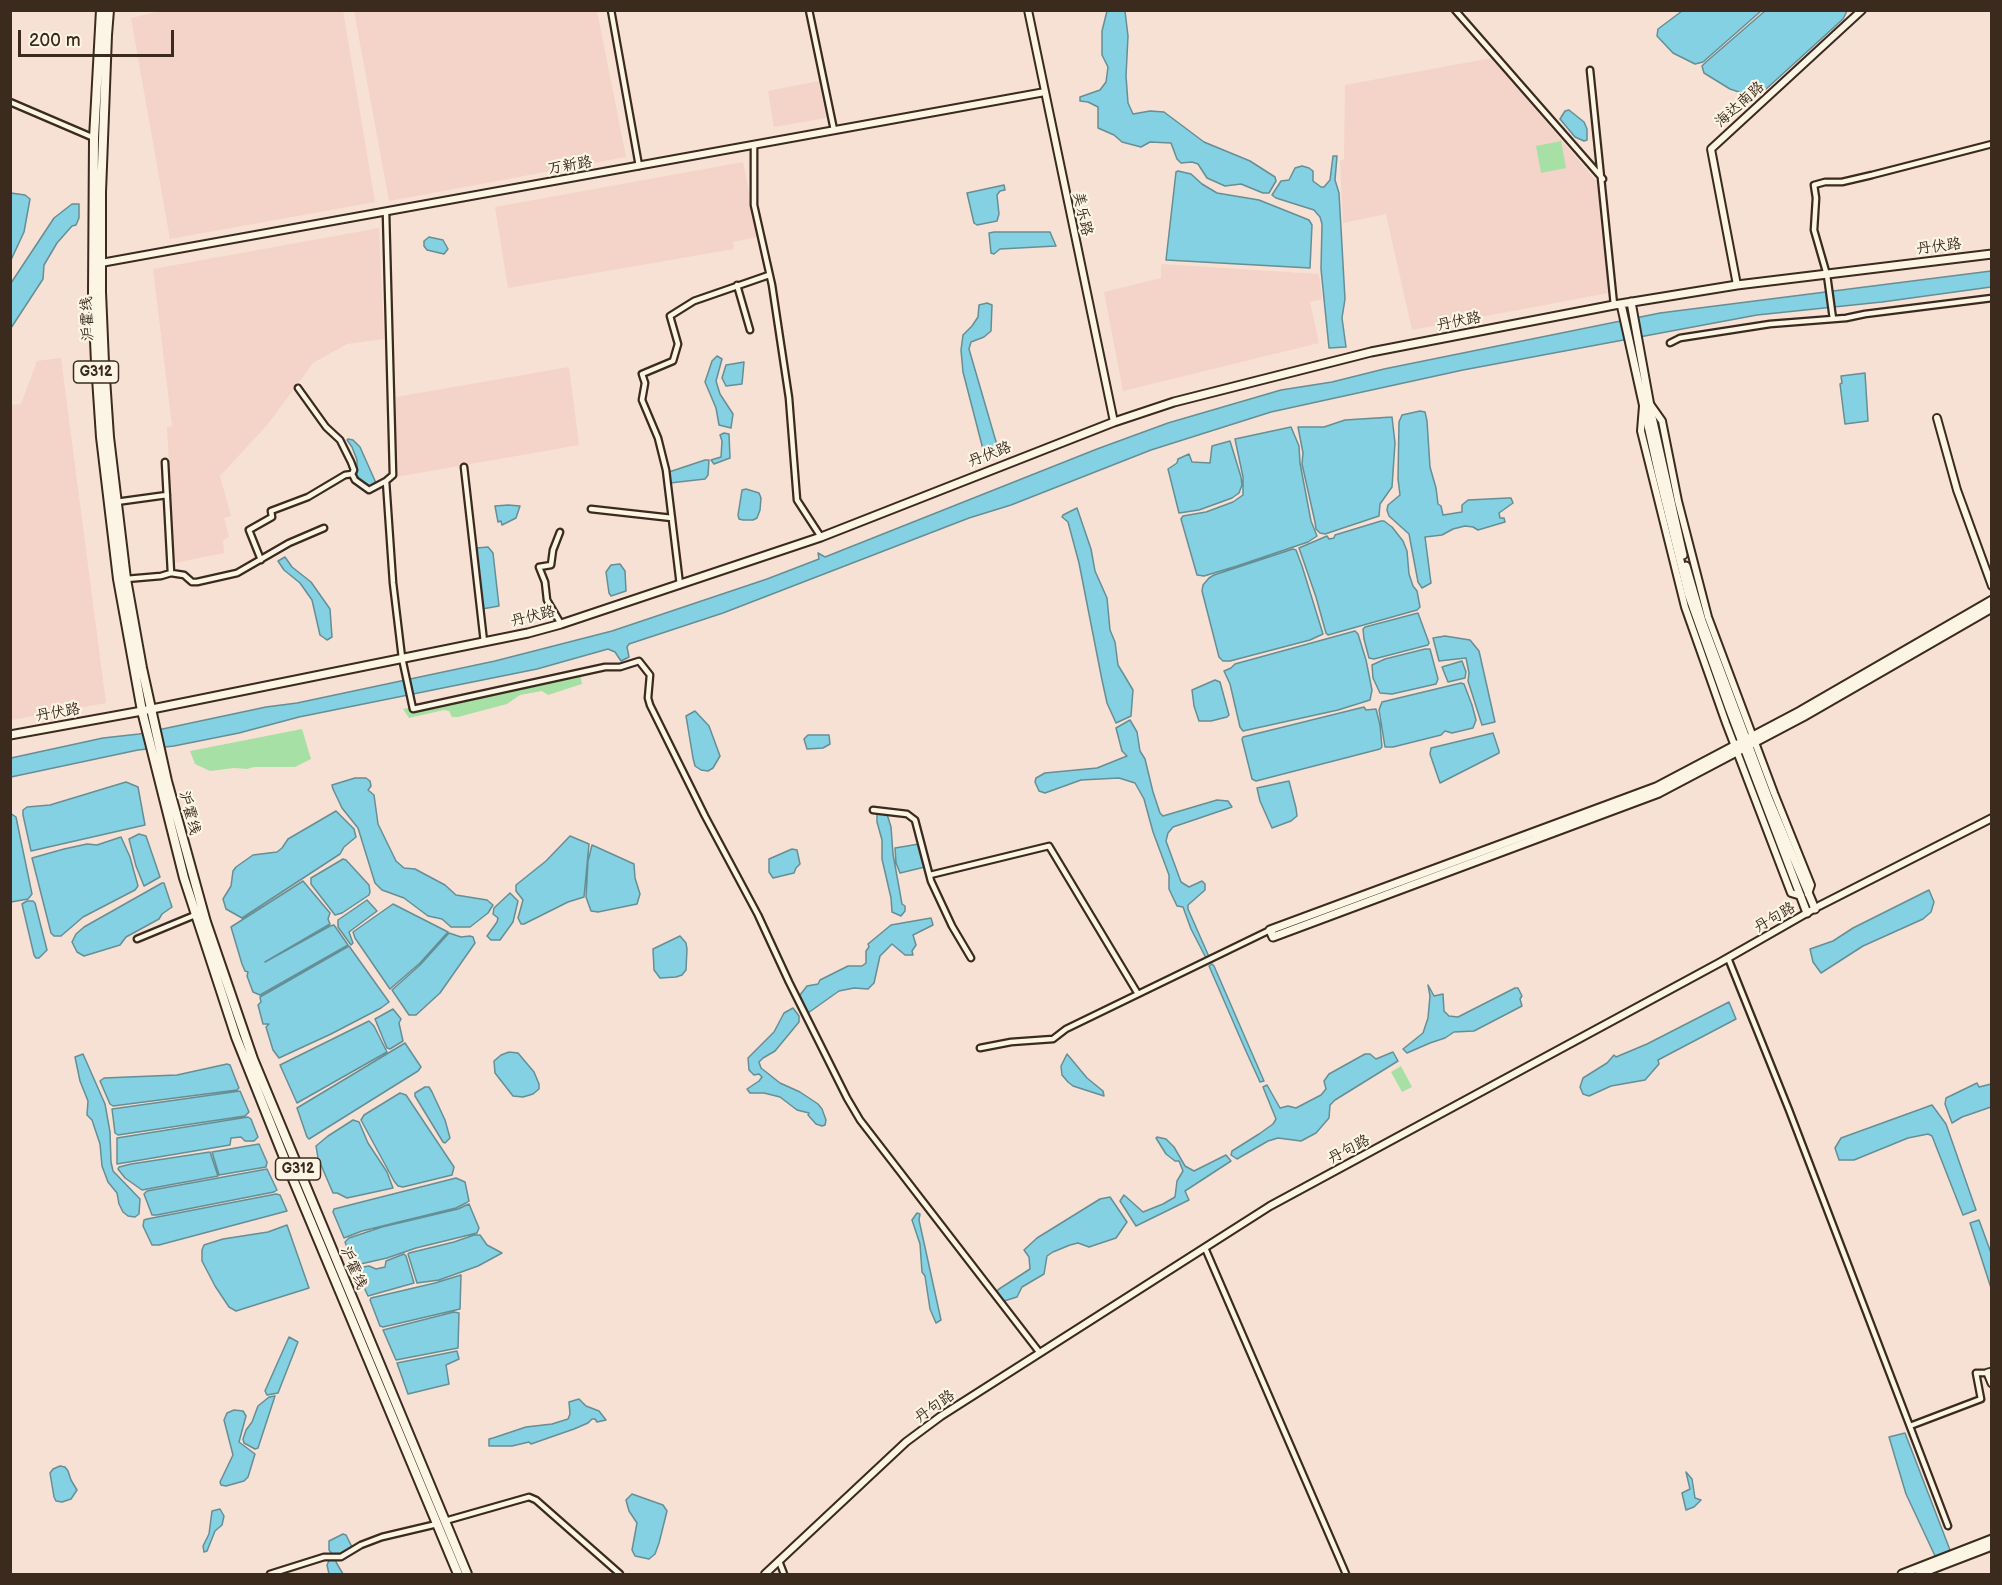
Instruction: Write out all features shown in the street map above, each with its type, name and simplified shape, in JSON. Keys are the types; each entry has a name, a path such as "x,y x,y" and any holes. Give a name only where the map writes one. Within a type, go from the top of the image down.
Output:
{"highway":[{"name":"沪霍线","path":"101,10 94,138 93,293 96,363 105,471 122,579 156,753 195,915 246,1062 441,1523 467,1575"},
{"name":"沪霍线","path":"110,10 106,35 100,263 104,363 122,579"},
{"name":"沪霍线","path":"156,753 226,984 253,1059 441,1523 458,1575"}],"main road":[{"name":"丹伏路","path":"10,735 403,662 561,624 821,537 1114,422 1174,402 1371,352 1618,304 1737,285 1992,254"},
{"path":"1631,302 1647,404"},
{"path":"1618,304 1624,317 1647,404 1693,594 1745,744 1804,895 1807,913"},
{"path":"1745,744 1992,600"},
{"path":"1270,930 1656,787 1803,717 1992,608"},
{"path":"1804,895 1815,909"},
{"path":"1990,1373 1992,1383"},
{"path":"1902,1575 1992,1539"},
{"path":"1919,1575 1992,1546"}],"street":[{"path":"611,10 639,166"},
{"path":"809,10 834,130"},
{"name":"美乐路","path":"1028,10 1114,422"},
{"path":"1455,10 1603,179"},
{"name":"海达南路","path":"1737,285 1710,149 1862,10"},
{"path":"1590,70 1618,304"},
{"name":"万新路","path":"100,263 1045,92"},
{"path":"10,102 94,138"},
{"path":"1833,316 1827,275 1814,230 1816,198 1814,185 1825,182 1842,182 1992,144"},
{"path":"754,145 754,205 769,275 789,398 797,500 821,537"},
{"path":"298,388 326,427 340,440 354,470 352,474 355,480 369,490 386,482 393,475 386,212"},
{"path":"680,585 664,456 642,399 645,383 642,374 674,361 678,344 670,316 694,301 769,275"},
{"path":"737,285 750,330"},
{"path":"1670,344 1680,338 1770,324 1992,298"},
{"path":"1647,404 1641,418 1641,431 1678,585 1701,655 1745,744 1791,893 1804,895"},
{"path":"1937,418 1957,490 1992,586"},
{"path":"165,462 171,573"},
{"path":"464,467 484,642"},
{"path":"261,560 249,530 272,518 271,511 308,497 352,474"},
{"path":"386,482 393,583 403,662 413,708 639,661 650,675 648,698 650,705 705,816 755,908 794,993 847,1098 860,1120 1040,1353"},
{"path":"116,502 167,495"},
{"path":"591,509 672,518"},
{"path":"122,579 171,573 184,575 192,582 197,582 237,573 289,543 324,528"},
{"path":"560,532 553,550 551,565 539,567 545,582 548,600 561,624"},
{"path":"873,810 911,816 920,834 930,875 952,926 971,958"},
{"name":"丹句路","path":"765,1575 906,1442 941,1416 1270,1206 1807,913 1992,818"},
{"path":"930,875 1049,846 1138,994"},
{"path":"137,939 195,915"},
{"path":"980,1048 1011,1042 1053,1040 1066,1029 1262,936 1270,930"},
{"path":"1728,958 1798,1133 1948,1526"},
{"path":"1205,1248 1346,1575"},
{"path":"1910,1426 1981,1399 1976,1373 1990,1373"},
{"path":"270,1575 324,1557 341,1557 361,1545 382,1537 441,1523 529,1497 536,1500 620,1575"},
{"path":"780,1561 784,1575"}],"shaded area":[{"path":"166,10 343,11 375,202 170,239 131,18"},
{"path":"354,11 597,11 626,157 389,201"},
{"path":"1492,58 1597,182 1608,293 1412,330 1386,214 1343,223 1340,161 1344,159 1345,85"},
{"path":"819,81 826,118 774,127 768,91"},
{"path":"743,162 758,237 733,242 734,249 508,288 495,207"},
{"path":"379,228 384,339 347,344 313,363 268,424 220,476 231,516 224,518 229,537 223,540 224,553 174,563 167,427 172,426 153,269"},
{"path":"1161,264 1319,274 1322,299 1310,302 1319,343 1123,391 1104,292 1161,278"},
{"path":"61,358 106,703 11,720 11,405 21,404 37,361"},
{"path":"569,367 579,445 396,477 396,397"}],"green space":[{"path":"1561,141 1566,168 1541,173 1536,146"},
{"path":"580,673 582,684 548,695 542,691 520,695 507,704 458,717 452,717 449,711 444,710 409,718 403,709"},
{"path":"302,729 311,759 295,767 254,767 210,771 195,764 190,751"},
{"path":"1401,1066 1412,1087 1402,1092 1391,1072"}],"water":[{"path":"1766,10 1847,11 1843,19 1765,90 1739,92 1704,73 1702,66"},
{"path":"1107,11 1125,11 1128,36 1126,76 1128,103 1133,114 1150,111 1164,112 1204,142 1250,161 1275,177 1276,181 1269,193 1263,193 1241,184 1225,186 1207,178 1198,164 1181,163 1171,143 1150,142 1141,147 1122,142 1114,135 1098,128 1098,107 1080,101 1080,97 1100,90 1106,82 1108,67 1102,55 1102,31"},
{"path":"1682,11 1761,11 1703,62 1695,64 1673,53 1657,36 1658,29"},
{"path":"1569,110 1584,122 1587,129 1587,140 1575,137 1560,119 1565,111"},
{"path":"1333,156 1337,156 1335,180 1339,193 1345,299 1342,318 1346,347 1329,348 1321,269 1322,224 1320,217 1314,210 1272,195 1281,181 1289,180 1295,168 1302,166 1313,171 1313,181 1324,187 1330,180"},
{"path":"1176,172 1191,174 1217,193 1259,200 1309,220 1312,225 1310,268 1166,260"},
{"path":"1004,185 1005,190 1000,191 997,195 999,214 997,221 977,225 974,223 967,193"},
{"path":"11,193 25,195 30,199 24,232 11,260"},
{"path":"72,204 79,204 79,218 76,225 72,226 57,243 44,265 43,279 11,328 11,283 54,218"},
{"path":"1050,232 1056,246 1000,249 994,254 991,253 989,233"},
{"path":"429,237 443,240 448,249 444,254 427,250 424,241"},
{"path":"1991,271 1991,287 1882,302 1757,315 1463,370 1271,412 1151,450 723,613 629,644 627,647 629,657 621,661 615,652 608,649 537,669 299,717 239,733 174,746 138,750 11,777 11,758 103,738 139,734 266,707 297,703 495,661 612,631 767,579 819,559 818,553 825,557 1168,423 1281,390 1332,382 1384,369 1660,313"},
{"path":"987,303 992,305 991,331 984,337 971,342 969,349 999,452 985,457 963,372 961,350 963,335 978,317 979,305"},
{"path":"717,356 722,359 716,381 720,394 733,414 731,428 719,425 716,408 705,382 712,361"},
{"path":"744,362 742,384 726,386 722,378 726,365"},
{"path":"1865,373 1868,421 1845,424 1841,376"},
{"path":"1425,412 1427,421 1430,467 1438,504 1441,506 1443,515 1462,512 1462,505 1468,500 1511,498 1513,503 1499,513 1500,518 1504,518 1505,522 1478,530 1465,526 1442,535 1425,537 1431,583 1422,588 1418,582 1409,534 1389,516 1387,510 1388,505 1400,495 1399,422 1402,415"},
{"path":"1392,417 1395,443 1392,487 1380,504 1379,516 1325,534 1320,533 1316,529 1302,464 1303,453 1298,427 1324,427 1345,420"},
{"path":"1291,427 1299,446 1311,521 1317,536 1308,542 1237,566 1204,576 1197,575 1181,519 1183,516 1206,512 1233,502 1243,495 1243,477 1235,439"},
{"path":"729,434 730,458 714,464 711,460 721,457 720,435"},
{"path":"348,439 353,440 360,447 376,483 370,487 357,475 357,460"},
{"path":"1230,441 1241,477 1242,485 1239,493 1232,498 1199,510 1179,513 1168,469 1177,463 1178,459 1189,454 1192,462 1210,463 1212,446"},
{"path":"709,460 708,475 705,479 670,483 669,472"},
{"path":"742,490 759,493 761,498 760,510 757,518 753,520 739,519 738,515"},
{"path":"495,506 520,506 516,518 502,525 501,521 498,522"},
{"path":"1077,508 1091,549 1095,571 1107,598 1110,630 1115,642 1118,665 1133,690 1131,716 1116,723 1107,703 1079,563 1068,522 1062,517"},
{"path":"1381,521 1392,527 1403,541 1407,551 1409,574 1417,591 1420,607 1417,610 1328,635 1299,548 1327,536 1329,539 1334,538 1335,535"},
{"path":"488,547 493,553 499,606 482,609 476,551 477,548"},
{"path":"1293,549 1296,550 1302,566 1323,634 1310,640 1223,661 1219,657 1202,591 1203,585 1214,575"},
{"path":"285,557 292,567 311,582 330,609 332,637 327,640 320,635 312,600 300,583 284,570 278,561"},
{"path":"620,564 625,571 626,591 611,596 606,572 611,565"},
{"path":"1418,613 1428,645 1374,659 1369,658 1364,639 1363,629 1365,627"},
{"path":"1355,631 1366,660 1372,690 1370,700 1338,710 1243,731 1224,671 1235,664"},
{"path":"1445,636 1470,640 1479,651 1495,722 1482,725 1468,681 1466,658 1439,661 1433,638"},
{"path":"1430,649 1438,679 1436,684 1392,694 1380,693 1373,678 1372,665 1385,659"},
{"path":"1462,661 1466,672 1465,678 1448,682 1442,667"},
{"path":"1215,680 1220,682 1229,715 1211,721 1199,721 1192,690"},
{"path":"1464,684 1476,720 1473,728 1452,733 1445,731 1441,735 1385,747 1379,710 1382,702"},
{"path":"1364,707 1366,710 1376,709 1380,725 1382,747 1380,749 1256,781 1252,779 1243,737"},
{"path":"695,711 709,726 720,756 713,768 708,771 695,766 693,758 686,716"},
{"path":"1130,720 1137,732 1140,751 1145,759 1153,792 1163,816 1217,800 1228,801 1232,807 1173,827 1166,841 1181,882 1189,887 1202,881 1205,884 1205,890 1188,905 1188,909 1210,959 1207,960 1183,907 1177,906 1169,889 1169,875 1144,799 1135,783 1119,778 1081,780 1045,793 1039,791 1035,782 1036,778 1045,773 1097,768 1127,756 1122,751 1116,728"},
{"path":"1493,733 1499,753 1440,783 1430,754 1431,748"},
{"path":"808,735 829,735 830,744 823,748 807,749 804,739"},
{"path":"355,778 366,778 370,781 371,786 368,790 374,795 378,824 396,861 404,868 415,869 445,885 456,895 487,900 493,905 488,913 470,927 451,927 442,919 428,916 404,898 382,890 375,883 358,828 342,808 332,785"},
{"path":"1289,781 1297,816 1291,821 1272,828 1257,788"},
{"path":"126,782 138,787 145,825 31,851 23,815 23,810 27,807 50,805"},
{"path":"336,811 354,829 356,837 344,847 340,854 242,918 226,909 223,899 231,886 233,871 236,867 253,855 277,852 288,839"},
{"path":"10,813 16,817 32,894 28,899 11,902"},
{"path":"877,813 887,814 891,827 893,854 902,904 905,906 905,911 901,916 892,912 882,859 882,840"},
{"path":"139,834 146,836 160,877 144,886 129,839"},
{"path":"570,836 589,844 584,897 521,924 518,918 523,900 516,891 516,885 546,861"},
{"path":"121,837 130,857 138,886 135,890 83,917 61,936 54,936 51,933 32,858 87,844 97,845"},
{"path":"919,844 925,867 900,873 896,863 895,848"},
{"path":"592,845 634,864 640,894 637,904 598,912 591,911 586,897 588,861"},
{"path":"792,849 797,850 800,864 794,873 773,878 769,872 769,859"},
{"path":"343,859 369,885 370,892 369,895 342,913 335,915 311,884 311,878"},
{"path":"303,881 330,913 328,919 330,924 265,962 334,925 348,945 260,995 253,992 231,927"},
{"path":"164,883 172,907 159,919 126,937 120,945 84,956 77,952 72,942 76,934 84,927"},
{"path":"1929,890 1934,902 1931,912 1923,919 1863,946 1821,973 1813,962 1810,949 1833,941 1853,928"},
{"path":"510,893 518,901 513,922 500,940 491,940 487,936 498,918 493,914 494,908"},
{"path":"367,900 377,911 349,932 353,943 351,945 338,927 338,920"},
{"path":"27,901 35,903 47,950 39,958 34,955 22,904"},
{"path":"393,904 448,932 420,963 390,989 353,932"},
{"path":"931,918 933,925 913,935 916,945 912,951 913,955 905,955 892,944 880,956 874,983 868,989 854,988 839,991 808,1013 800,995 807,986 818,984 820,980 848,966 862,966 866,963 868,944 891,925"},
{"path":"449,933 461,937 473,937 475,943 440,993 416,1015 409,1015 392,990 420,965"},
{"path":"680,936 686,943 686,970 682,975 676,977 660,978 654,970 653,949"},
{"path":"349,946 389,1002 331,1034 279,1058 273,1050 266,1027 269,1024 263,1024 258,1005 261,1002 260,997"},
{"path":"1212,964 1264,1081 1260,1082 1245,1049 1209,966"},
{"path":"1428,985 1434,996 1443,994 1444,1011 1449,1016 1458,1017 1515,988 1518,988 1522,996 1520,999 1522,1006 1474,1031 1454,1032 1445,1038 1407,1053 1403,1049 1423,1033 1428,1018 1430,996"},
{"path":"1729,1002 1736,1019 1658,1060 1659,1064 1645,1080 1611,1086 1589,1096 1583,1094 1580,1087 1583,1078 1607,1063 1614,1055 1616,1057 1647,1044"},
{"path":"793,1008 799,1016 799,1022 775,1051 759,1062 761,1068 780,1083 818,1104 826,1120 825,1125 822,1126 816,1124 808,1115 809,1113 797,1110 780,1097 764,1093 750,1093 747,1089 762,1077 759,1074 754,1075 749,1070 748,1058 774,1032 784,1013"},
{"path":"393,1009 401,1019 399,1023 403,1041 390,1049 387,1048 375,1019"},
{"path":"369,1021 374,1026 387,1052 297,1103 280,1065"},
{"path":"405,1043 421,1067 418,1071 309,1139 307,1137 297,1108"},
{"path":"509,1052 518,1053 534,1072 539,1089 533,1094 523,1097 513,1096 495,1073 494,1061"},
{"path":"1393,1052 1398,1061 1335,1100 1330,1105 1329,1118 1316,1133 1301,1141 1278,1138 1268,1141 1237,1159 1231,1155 1232,1151 1273,1124 1276,1119 1263,1087 1267,1085 1280,1108 1288,1106 1296,1108 1321,1095 1326,1089 1324,1081 1329,1074 1365,1054 1370,1054 1376,1059"},
{"path":"83,1054 105,1104 113,1171 140,1199 139,1214 135,1217 123,1212 117,1193 108,1182 102,1166 100,1144 92,1120 87,1115 88,1101 80,1081 75,1057"},
{"path":"1067,1054 1087,1078 1103,1091 1104,1096 1073,1086 1068,1082 1062,1075 1061,1066"},
{"path":"230,1065 239,1088 237,1090 113,1106 100,1081 104,1078 177,1075"},
{"path":"1977,1083 1979,1087 1991,1084 1991,1107 1952,1123 1945,1104 1946,1098"},
{"path":"429,1087 445,1120 450,1138 445,1143 415,1096 415,1093"},
{"path":"240,1091 249,1112 245,1116 118,1135 115,1133 112,1109"},
{"path":"400,1093 406,1095 454,1167 452,1175 403,1187 398,1186 394,1181 361,1120 364,1115"},
{"path":"1932,1105 1946,1124 1976,1210 1963,1215 1932,1136 1928,1134 1908,1138 1854,1160 1839,1160 1835,1148 1841,1138"},
{"path":"248,1117 258,1137 254,1141 245,1141 241,1137 231,1138 230,1145 117,1164 117,1138"},
{"path":"353,1120 359,1122 368,1143 387,1172 393,1188 347,1198 333,1193 318,1158 316,1146"},
{"path":"1157,1137 1166,1139 1174,1147 1185,1166 1194,1171 1226,1155 1231,1161 1185,1191 1189,1200 1136,1226 1120,1201 1124,1195 1143,1212 1163,1204 1175,1197 1177,1181 1183,1171 1179,1161 1175,1161 1166,1154"},
{"path":"259,1144 267,1162 266,1167 219,1175 212,1152"},
{"path":"210,1152 218,1176 142,1190 125,1178 118,1169 131,1164"},
{"path":"267,1169 277,1190 274,1192 157,1215 152,1215 144,1194 147,1191"},
{"path":"456,1178 465,1182 469,1201 456,1208 362,1231 344,1238 333,1212 334,1209"},
{"path":"280,1195 287,1211 159,1245 152,1245 143,1226 144,1220 147,1219"},
{"path":"1110,1197 1127,1222 1116,1238 1089,1247 1078,1243 1053,1252 1047,1256 1044,1274 1022,1287 1017,1297 1004,1301 999,1296 997,1291 999,1289 1030,1269 1029,1257 1024,1250 1037,1238 1100,1199"},
{"path":"469,1204 479,1228 477,1233 416,1248 387,1258 356,1265 353,1263 345,1242 349,1238 382,1227 458,1209"},
{"path":"917,1213 920,1214 919,1220 941,1320 936,1323 930,1309 925,1276 922,1272 920,1244 912,1220"},
{"path":"1979,1220 1991,1253 1991,1288 1970,1223"},
{"path":"287,1225 309,1288 236,1311 229,1307 202,1261 204,1245 223,1239 268,1232"},
{"path":"480,1235 487,1245 502,1253 478,1266 439,1280 417,1283 409,1253"},
{"path":"404,1254 414,1283 368,1296 357,1268 385,1267 386,1261"},
{"path":"461,1275 460,1309 380,1326 371,1298"},
{"path":"454,1312 459,1313 458,1348 396,1360 383,1330"},
{"path":"289,1337 298,1342 278,1393 267,1395 265,1391"},
{"path":"457,1351 459,1359 446,1365 449,1384 408,1394 397,1363"},
{"path":"275,1396 258,1448 255,1449 244,1443 246,1430 258,1406 269,1397"},
{"path":"579,1399 586,1406 599,1411 606,1420 597,1422 592,1419 574,1429 531,1444 529,1442 512,1446 489,1446 489,1439 526,1427 552,1424 568,1419 569,1402"},
{"path":"234,1410 243,1411 246,1416 239,1442 255,1454 248,1477 244,1481 226,1486 221,1485 220,1482 233,1455 224,1420 227,1413"},
{"path":"1905,1433 1950,1550 1948,1558 1936,1558 1906,1494 1889,1437"},
{"path":"60,1466 65,1467 68,1471 77,1490 71,1499 62,1502 56,1501 54,1497 50,1473"},
{"path":"1686,1472 1692,1479 1695,1498 1701,1500 1694,1507 1686,1510 1682,1493 1690,1489"},
{"path":"632,1494 663,1505 667,1511 655,1554 649,1559 635,1556 632,1550 637,1523 629,1511 626,1500"},
{"path":"220,1509 224,1516 222,1525 215,1531 207,1551 204,1552 203,1546 209,1534 212,1511"},
{"path":"343,1534 346,1535 352,1547 338,1555 336,1562 343,1574 329,1574 327,1565 332,1554 329,1550 329,1541"}]}
